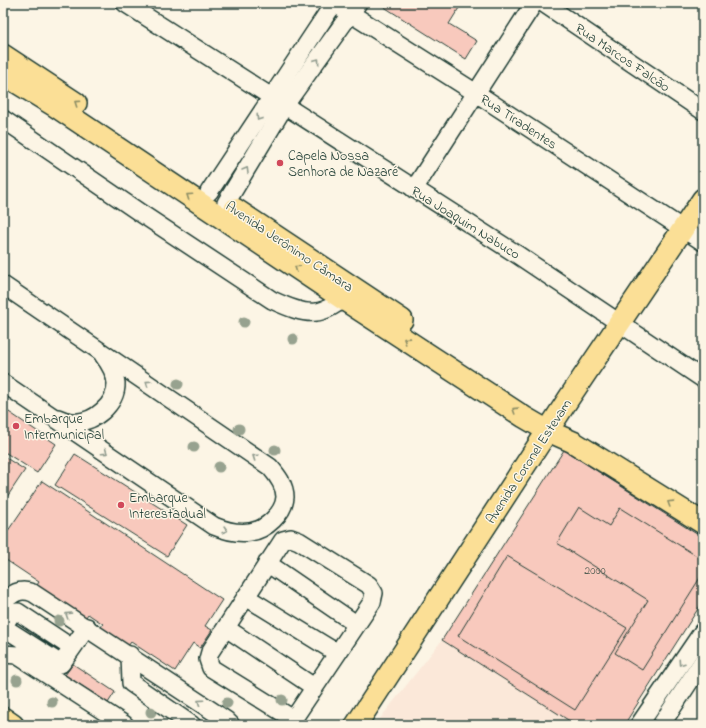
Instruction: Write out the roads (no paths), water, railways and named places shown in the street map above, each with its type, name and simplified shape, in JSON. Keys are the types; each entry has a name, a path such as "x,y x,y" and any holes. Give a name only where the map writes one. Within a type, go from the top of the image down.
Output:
{"main road":[{"name":"Avenida Jerônimo Câmara","path":"3,54 226,203 348,294"},
{"name":"Avenida Jerônimo Câmara","path":"3,74 348,294 552,426 573,442 703,523"},
{"name":"Avenida Coronel Estevam","path":"356,725 619,324 703,199"},
{"path":"3,718 13,725"}],"street":[{"name":"Rua Joaquim Nabuco","path":"125,3 518,255 703,379"},
{"path":"226,203 278,102 334,3"},
{"name":"Rua Tiradentes","path":"334,3 354,8 476,93 703,242"},
{"path":"414,189 534,3"},
{"name":"Rua Marcos Falcão","path":"543,3 703,111"},
{"path":"209,192 278,102 354,8"},
{"path":"3,119 191,247 272,300 290,308 312,314 324,311 348,294"},
{"path":"3,131 191,247"},
{"path":"3,285 270,467 276,474 285,497 277,516 271,522 252,532 228,531 214,526 3,383"},
{"path":"53,417 73,422 86,421 101,413 110,401 116,384 114,374 110,364 99,350"},
{"path":"291,538 299,541 370,585 374,592 372,602 291,722 211,668 208,659 210,652 267,563 283,540 291,538"},
{"path":"267,563 356,624"},
{"path":"3,603 15,593 27,591 34,592 130,655 226,720 231,725"},
{"path":"246,597 337,653"},
{"path":"72,648 86,627"},
{"path":"226,628 314,687"},
{"path":"703,631 643,719 663,724 703,661"},
{"path":"3,654 17,655 125,725"},
{"path":"130,655 131,683 192,725"}],"place":[{"name":"Capela Nossa Senhora de Nazaré","path":"280,163"},
{"name":"Embarque Intermunicipal","path":"16,426"},
{"name":"Embarque Interestadual","path":"121,505"}]}
